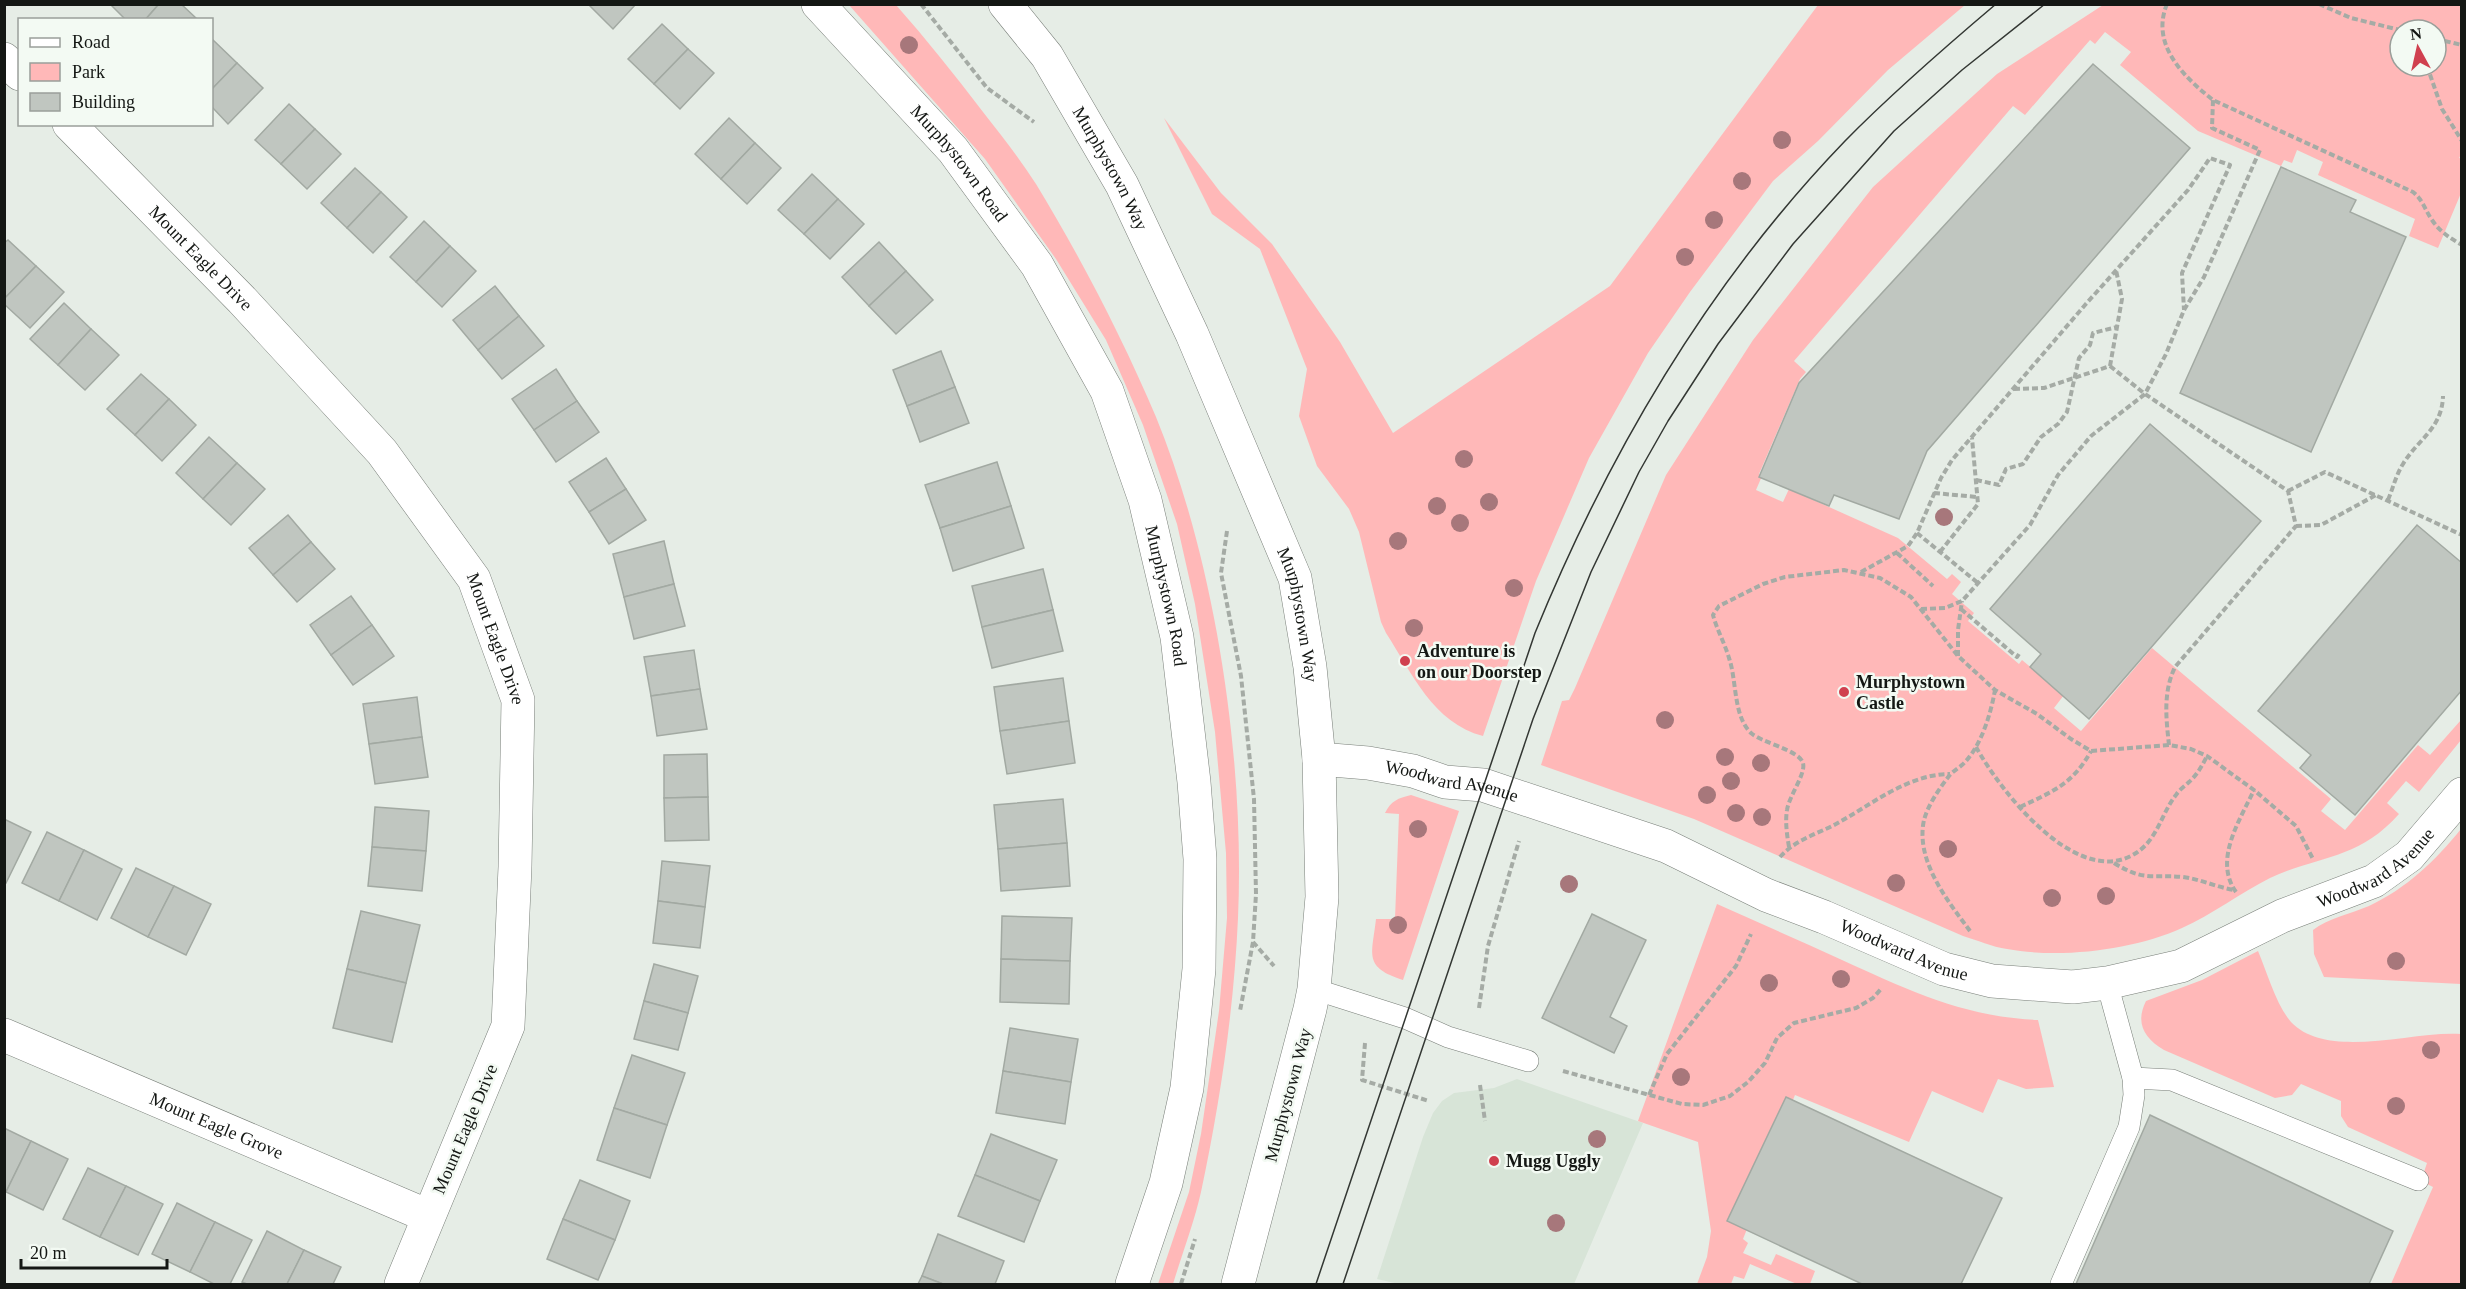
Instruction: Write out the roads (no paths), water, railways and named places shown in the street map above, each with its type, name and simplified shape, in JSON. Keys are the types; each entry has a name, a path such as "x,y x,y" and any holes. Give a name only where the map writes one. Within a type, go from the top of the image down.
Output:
{"street":[{"name":"Murphystown Road","path":"818,4 953,150 1037,265 1107,391 1145,500 1178,637 1200,859 1199,969 1187,1088 1166,1182 1132,1284"},
{"name":"Murphystown Way","path":"1005,4 1047,56 1122,185 1192,334 1295,578 1310,668 1319,759 1322,897 1314,989 1238,1284"},
{"path":"4,59 18,72"},
{"name":"Mount Eagle Drive","path":"71,126 242,300 382,452 474,579 518,700 515,867 508,1026 401,1284"},
{"name":"Woodward Avenue","path":"1319,759 1368,763 1413,771 1444,782 1483,784 1666,846 1766,895 1824,917 1944,969 1992,981 2036,986 2073,987 2107,983 2181,966 2262,926 2374,881 2409,856 2462,794"},
{"name":"Mount Eagle Grove","path":"4,1035 428,1216"}],"lane":[{"path":"2061,1284 2129,1127 2134,1095 2133,1078 2107,983"},
{"path":"1314,989 1371,1007 1473,1045 1528,1061"},
{"path":"2133,1078 2172,1080 2418,1180"}],"tram line":[{"path":"1316,1284 1535,633 1564,566 1630,435 1667,372 1707,311 1796,195 1845,141 1882,105 1996,4"},
{"path":"1343,1284 1533,719 1591,572 1639,472 1668,421 1718,344 1793,244 1894,131 1962,70 2045,4"}],"place":[{"name":"Adventure is on our Doorstep","path":"1405,661"},
{"name":"Murphystown Castle","path":"1844,692"},
{"name":"Mugg Uggly","path":"1494,1161"}]}
